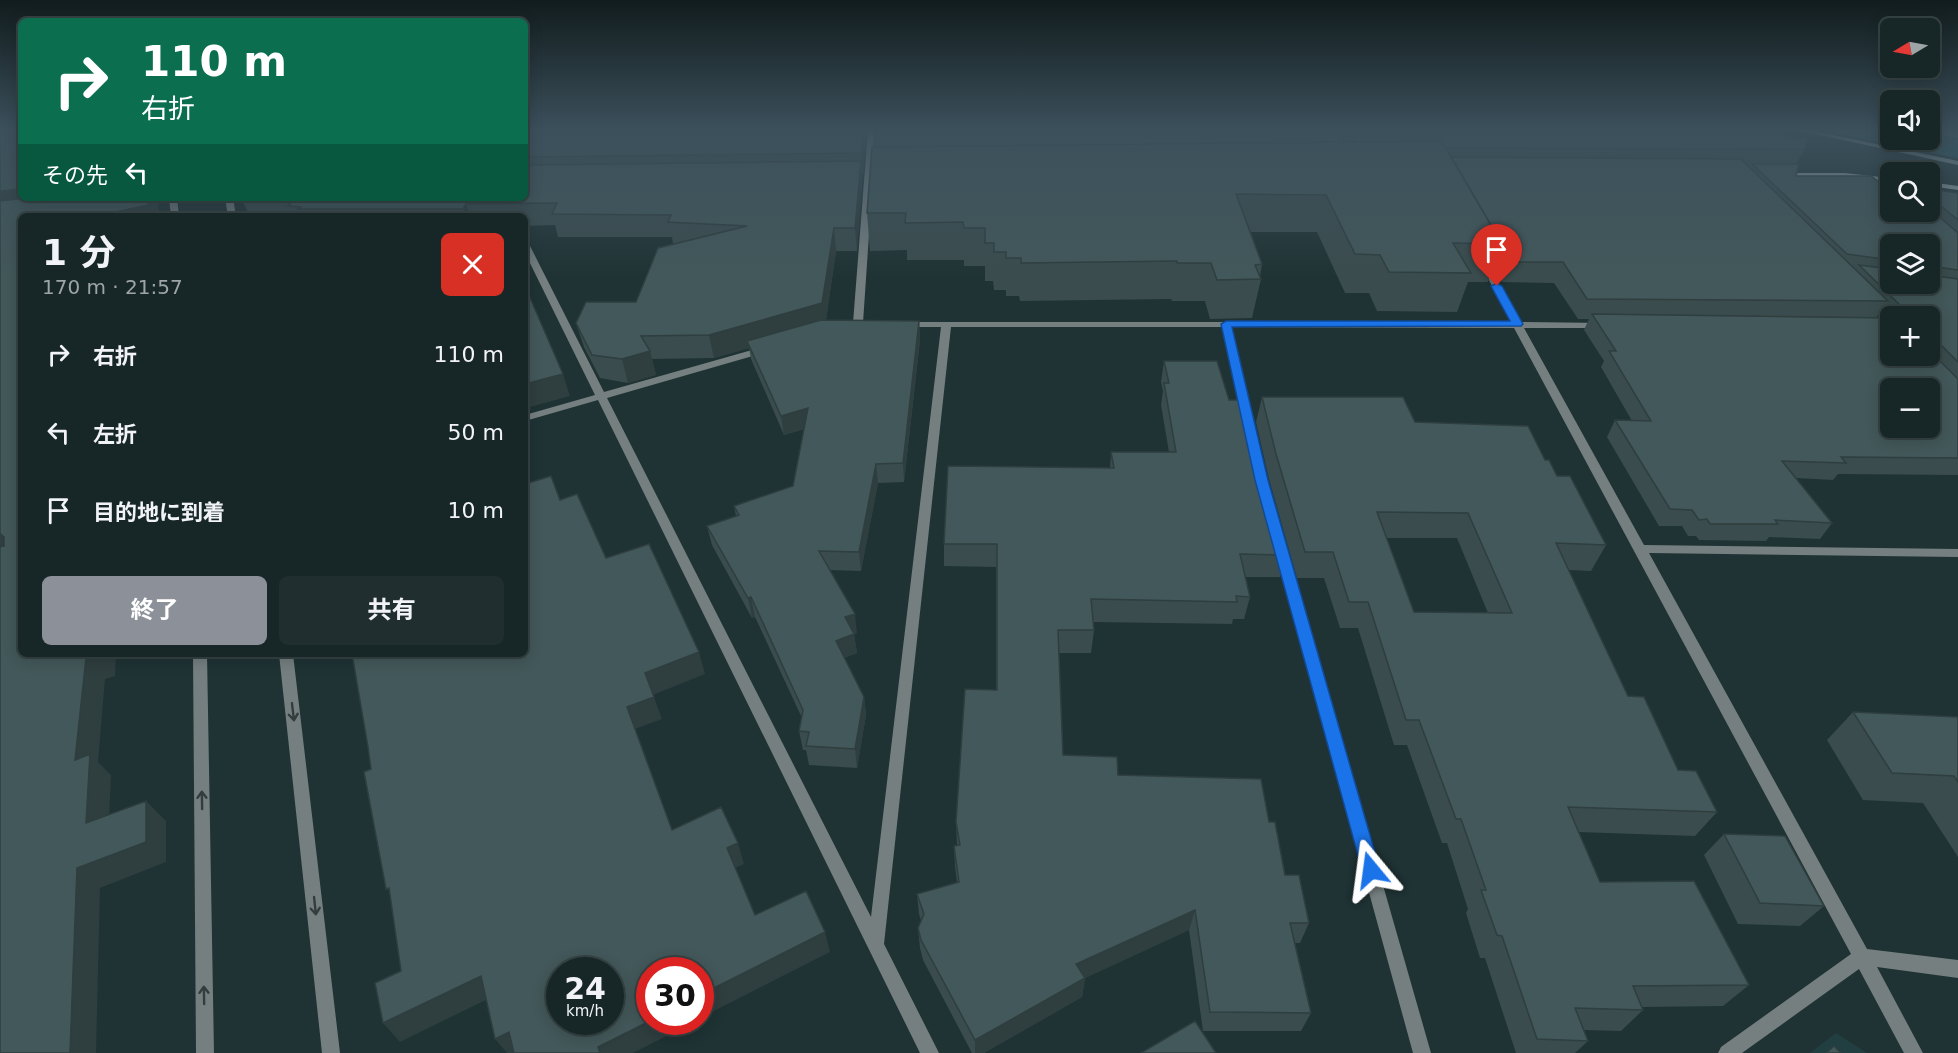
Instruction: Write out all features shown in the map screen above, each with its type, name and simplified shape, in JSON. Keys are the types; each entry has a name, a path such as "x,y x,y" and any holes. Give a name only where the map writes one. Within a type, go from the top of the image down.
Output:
{"street":[{"path":"847,326 863,323 869,179"},
{"path":"1865,179 1880,189"},
{"path":"1940,186 1958,188"},
{"path":"528,250 930,1053"},
{"path":"1479,253 1914,1053"},
{"path":"891,324 1613,325"},
{"path":"1226,324 1251,435"},
{"path":"876,945 946,325"},
{"path":"528,417 769,348"},
{"path":"1277,537 1422,1053"},
{"path":"1639,549 1958,553"},
{"path":"200,657 205,1053"},
{"path":"286,657 331,1053"},
{"path":"1727,1053 1861,957 1958,969"}],"shaded area":[{"path":"1836,1033 1867,1053 1810,1053"}],"building":[{"path":"0,179 18,179 18,189 0,191"},
{"path":"528,179 859,179 855,228 834,228 822,303 709,335 641,336 650,351 622,359 592,355 576,323 586,302 636,302 658,248 747,226 668,222 671,215 552,214 557,203 466,204 463,209 298,209 301,207 288,206 293,201 528,201"},
{"path":"870,179 1464,179 1502,244 1453,243 1471,273 1389,272 1380,255 1355,254 1326,195 1236,194 1262,264 1255,265 1261,279 1217,280 1211,263 1177,263 1177,261 1021,263 1021,258 1006,258 1006,252 994,252 994,243 985,243 985,228 964,228 963,222 905,223 906,213 867,213"},
{"path":"1464,179 1762,179 1888,301 1587,299 1563,262 1510,262 1502,244"},
{"path":"1768,179 1875,179 1880,183 1880,222 1940,222 1940,217 1958,233 1958,270 1940,268 1940,234 1880,234 1880,259 1847,254"},
{"path":"1940,191 1958,193 1958,220 1940,205"},
{"path":"18,199 18,201 148,201 148,205 111,213 18,213 18,657 88,657 86,658 75,760 90,754 86,823 146,801 146,842 77,868 70,1053 0,1053 0,547 4,546 4,537 0,535 0,201"},
{"path":"1859,265 1880,268 1880,286"},
{"path":"1940,277 1958,279 1958,362 1940,344 1940,306 1901,306 1889,294 1940,294"},
{"path":"528,293 563,374 528,383"},
{"path":"1592,314 1880,318 1880,366 1940,366 1940,361 1958,379 1958,458 1841,457 1846,463 1782,461 1832,523 1775,520 1778,524 1710,524 1707,519 1699,520 1692,510 1670,509 1615,420 1651,421 1609,351 1616,351"},
{"path":"821,320 919,321 903,463 876,464 859,552 819,551 855,614 845,617 854,634 836,641 864,697 855,749 806,746 809,732 799,731 803,710 751,597 748,598 707,526 739,515 734,506 793,486 808,408 781,416 747,341"},
{"path":"1164,361 1217,361 1229,400 1245,400 1258,458 1286,555 1240,554 1250,597 1236,596 1237,602 1091,599 1094,630 1058,630 1063,755 1117,757 1118,775 1261,779 1269,822 1275,822 1285,875 1299,875 1309,923 1290,923 1311,1013 1210,1012 1195,910 1076,964 1085,978 975,1040 921,940 918,928 924,914 917,894 959,882 954,846 960,845 956,822 965,689 997,690 997,544 944,544 948,466 1114,468 1111,452 1176,452 1164,383 1169,383"},
{"path":"1262,397 1403,397 1415,422 1528,426 1545,460 1549,460 1557,476 1570,476 1606,545 1556,543 1628,696 1644,697 1678,770 1696,771 1717,812 1568,807 1600,882 1694,881 1749,985 1633,986 1643,1010 1575,1008 1588,1041 1537,1039 1502,936 1497,935 1481,890 1486,890 1461,819 1456,819 1419,720 1406,720 1368,602 1349,602 1333,552 1305,552","holes":["1377,512 1468,513 1512,613 1414,612"]},
{"path":"551,476 560,500 577,494 606,558 649,544 699,652 645,673 654,697 627,707 672,830 721,807 738,843 727,848 755,915 806,891 825,932 714,988 714,957 636,957 636,1028 624,1034 624,957 546,957 546,1035 622,1035 598,1047 600,1053 514,1053 509,1032 495,1039 481,976 383,1023 375,983 401,971 389,888 386,889 364,772 371,769 353,657 528,657 528,483"},
{"path":"1853,712 1958,717 1958,782 1954,776 1892,773"},
{"path":"1724,834 1785,836 1824,906 1760,903"},
{"path":"1195,1021 1216,1053 1141,1053"},
{"path":"1834,1046 1841,1053 1826,1053"}],"route":[{"path":"1371,870 1261,480 1226,324 1517,324 1497,286"}]}
